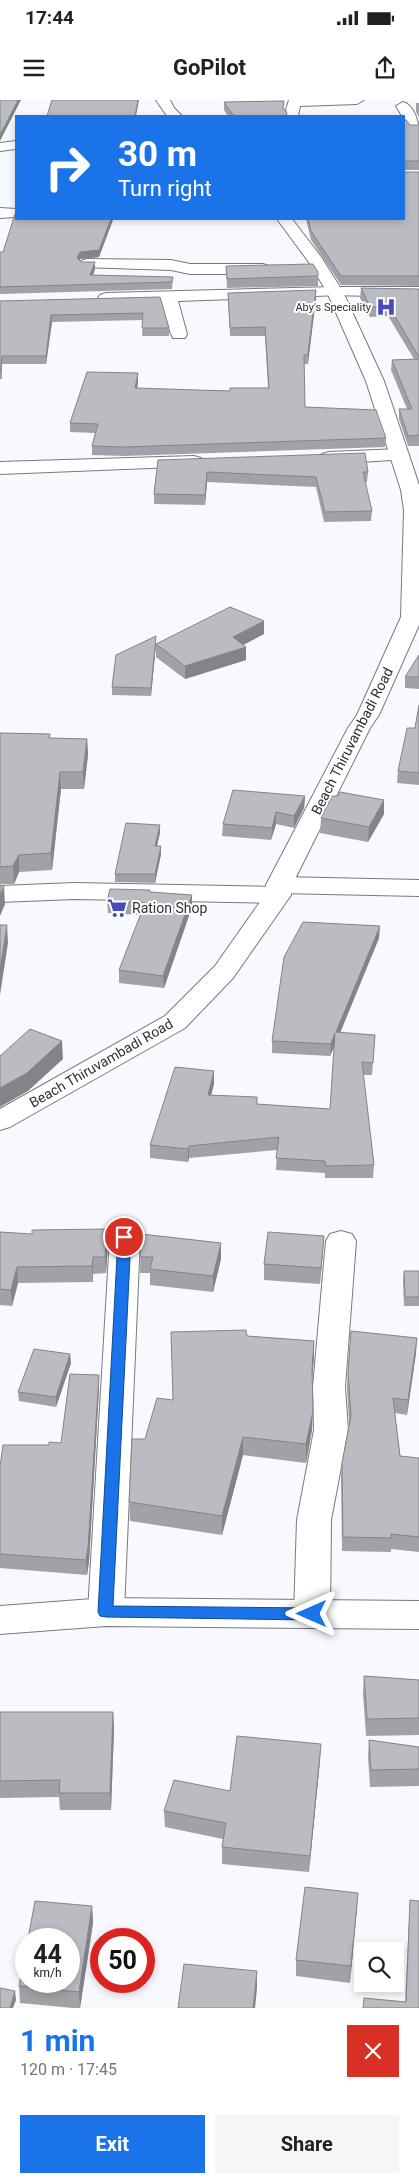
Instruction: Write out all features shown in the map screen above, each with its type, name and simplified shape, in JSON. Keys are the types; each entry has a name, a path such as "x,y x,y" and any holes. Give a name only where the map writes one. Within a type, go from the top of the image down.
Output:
{"street":[{"path":"163,100 168,110 174,115"},
{"path":"291,115 294,102 357,100"},
{"path":"401,103 419,105"},
{"path":"401,103 415,129"},
{"path":"0,147 15,145"},
{"path":"0,213 15,212"},
{"name":"Beach Thiruvambadi Road","path":"0,1122 175,1022 224,972 278,890 359,728 368,715 415,613 416,510 411,490 408,462 375,381 335,292 310,266 285,220"},
{"path":"87,264 171,265 190,269 274,268"},
{"path":"89,299 335,292 419,292"},
{"path":"168,296 179,334"},
{"path":"312,458 408,462"},
{"path":"0,468 215,461"},
{"path":"0,894 419,888"},
{"path":"106,1612 124,1237"},
{"path":"312,1614 314,1520 331,1430 329,1387 341,1241"},
{"path":"0,1620 106,1612 419,1616"}],"building":[{"path":"0,100 18,100 0,135"},
{"path":"52,100 138,100 135,115 47,115"},
{"path":"284,101 283,109 286,110 287,115 233,115 224,102"},
{"path":"405,120 410,125 419,125 419,161 405,161"},
{"path":"405,172 419,172 419,276 341,276 311,231 308,220 405,220"},
{"path":"15,214 15,220 111,220 99,250 80,252 77,258 81,262 95,262 90,275 173,277 172,282 0,287 0,252 3,252"},
{"path":"313,264 318,272 318,276 227,279 226,266"},
{"path":"361,288 419,289 419,357 389,306 370,307"},
{"path":"316,290 308,355 304,355 305,407 376,410 386,438 124,447 92,446 98,424 70,423 87,372 138,373 135,388 230,391 230,388 269,388 265,327 230,328 228,293"},
{"path":"160,297 169,328 142,328 143,313 51,315 46,356 2,356 0,372 0,301"},
{"path":"419,359 419,435 408,436 399,409 412,409 392,360"},
{"path":"365,453 368,472 363,472 372,511 325,512 316,477 207,472 205,495 154,494 158,460"},
{"path":"230,607 264,621 233,637 246,647 185,666 156,644"},
{"path":"156,636 151,688 112,687 116,655"},
{"path":"419,655 419,677 405,677"},
{"path":"419,705 419,773 398,771 407,728 415,728"},
{"path":"0,733 50,734 49,738 87,739 83,772 60,772 51,853 19,855 13,866 0,867"},
{"path":"233,790 305,796 294,816 276,812 272,828 223,824"},
{"path":"340,792 384,800 369,827 321,818 332,796 338,796"},
{"path":"126,823 160,825 155,846 161,846 155,874 115,874"},
{"path":"0,885 4,886 0,896"},
{"path":"110,889 150,890 150,892 192,895 163,976 119,970 145,903 107,901"},
{"path":"303,922 380,926 336,1032 375,1035 373,1063 362,1062 374,1165 326,1166 325,1161 276,1158 279,1137 189,1146 188,1149 150,1145 175,1067 214,1071 208,1095 257,1097 257,1104 330,1109 335,1033 331,1044 272,1041 284,957"},
{"path":"0,925 7,925 0,970"},
{"path":"30,1029 62,1041 27,1073 0,1088 0,1056"},
{"path":"107,1229 105,1257 93,1257 92,1266 17,1267 11,1290 0,1289 0,1232 32,1234 32,1230"},
{"path":"268,1232 324,1236 321,1268 264,1264"},
{"path":"141,1234 221,1243 213,1276 150,1269 153,1257 140,1257"},
{"path":"404,1271 419,1271 419,1297 405,1297"},
{"path":"246,1330 247,1336 314,1341 312,1369 313,1411 306,1444 243,1437 222,1516 129,1502 132,1439 145,1439 157,1398 173,1400 171,1332"},
{"path":"351,1331 417,1338 408,1400 393,1398 400,1456 419,1458 419,1537 391,1534 392,1538 343,1537 342,1463 351,1416 348,1373"},
{"path":"34,1349 70,1354 56,1397 18,1392"},
{"path":"70,1374 99,1375 86,1560 0,1554 0,1467 3,1445 49,1445 49,1442 61,1443"},
{"path":"364,1676 419,1680 419,1718 367,1719"},
{"path":"0,1712 113,1712 110,1793 59,1793 60,1780 0,1781"},
{"path":"237,1736 321,1744 310,1856 222,1847 226,1823 164,1811 174,1780 230,1791"},
{"path":"369,1740 419,1747 419,1769 371,1770"},
{"path":"305,1887 358,1893 351,1966 296,1960"},
{"path":"410,1900 419,1901 419,2008 363,2008 364,1998 406,2002"},
{"path":"35,1901 92,1906 80,1985 80,1928 30,1928"},
{"path":"184,1964 257,1971 253,2008 178,2008"},
{"path":"0,1988 15,1991 10,2008 0,2008"}],"place":[{"name":"Aby's Speciality","path":"386,307"},
{"name":"Ration Shop","path":"117,908"}],"route":[{"path":"124,1237 106,1612 312,1614"}]}
